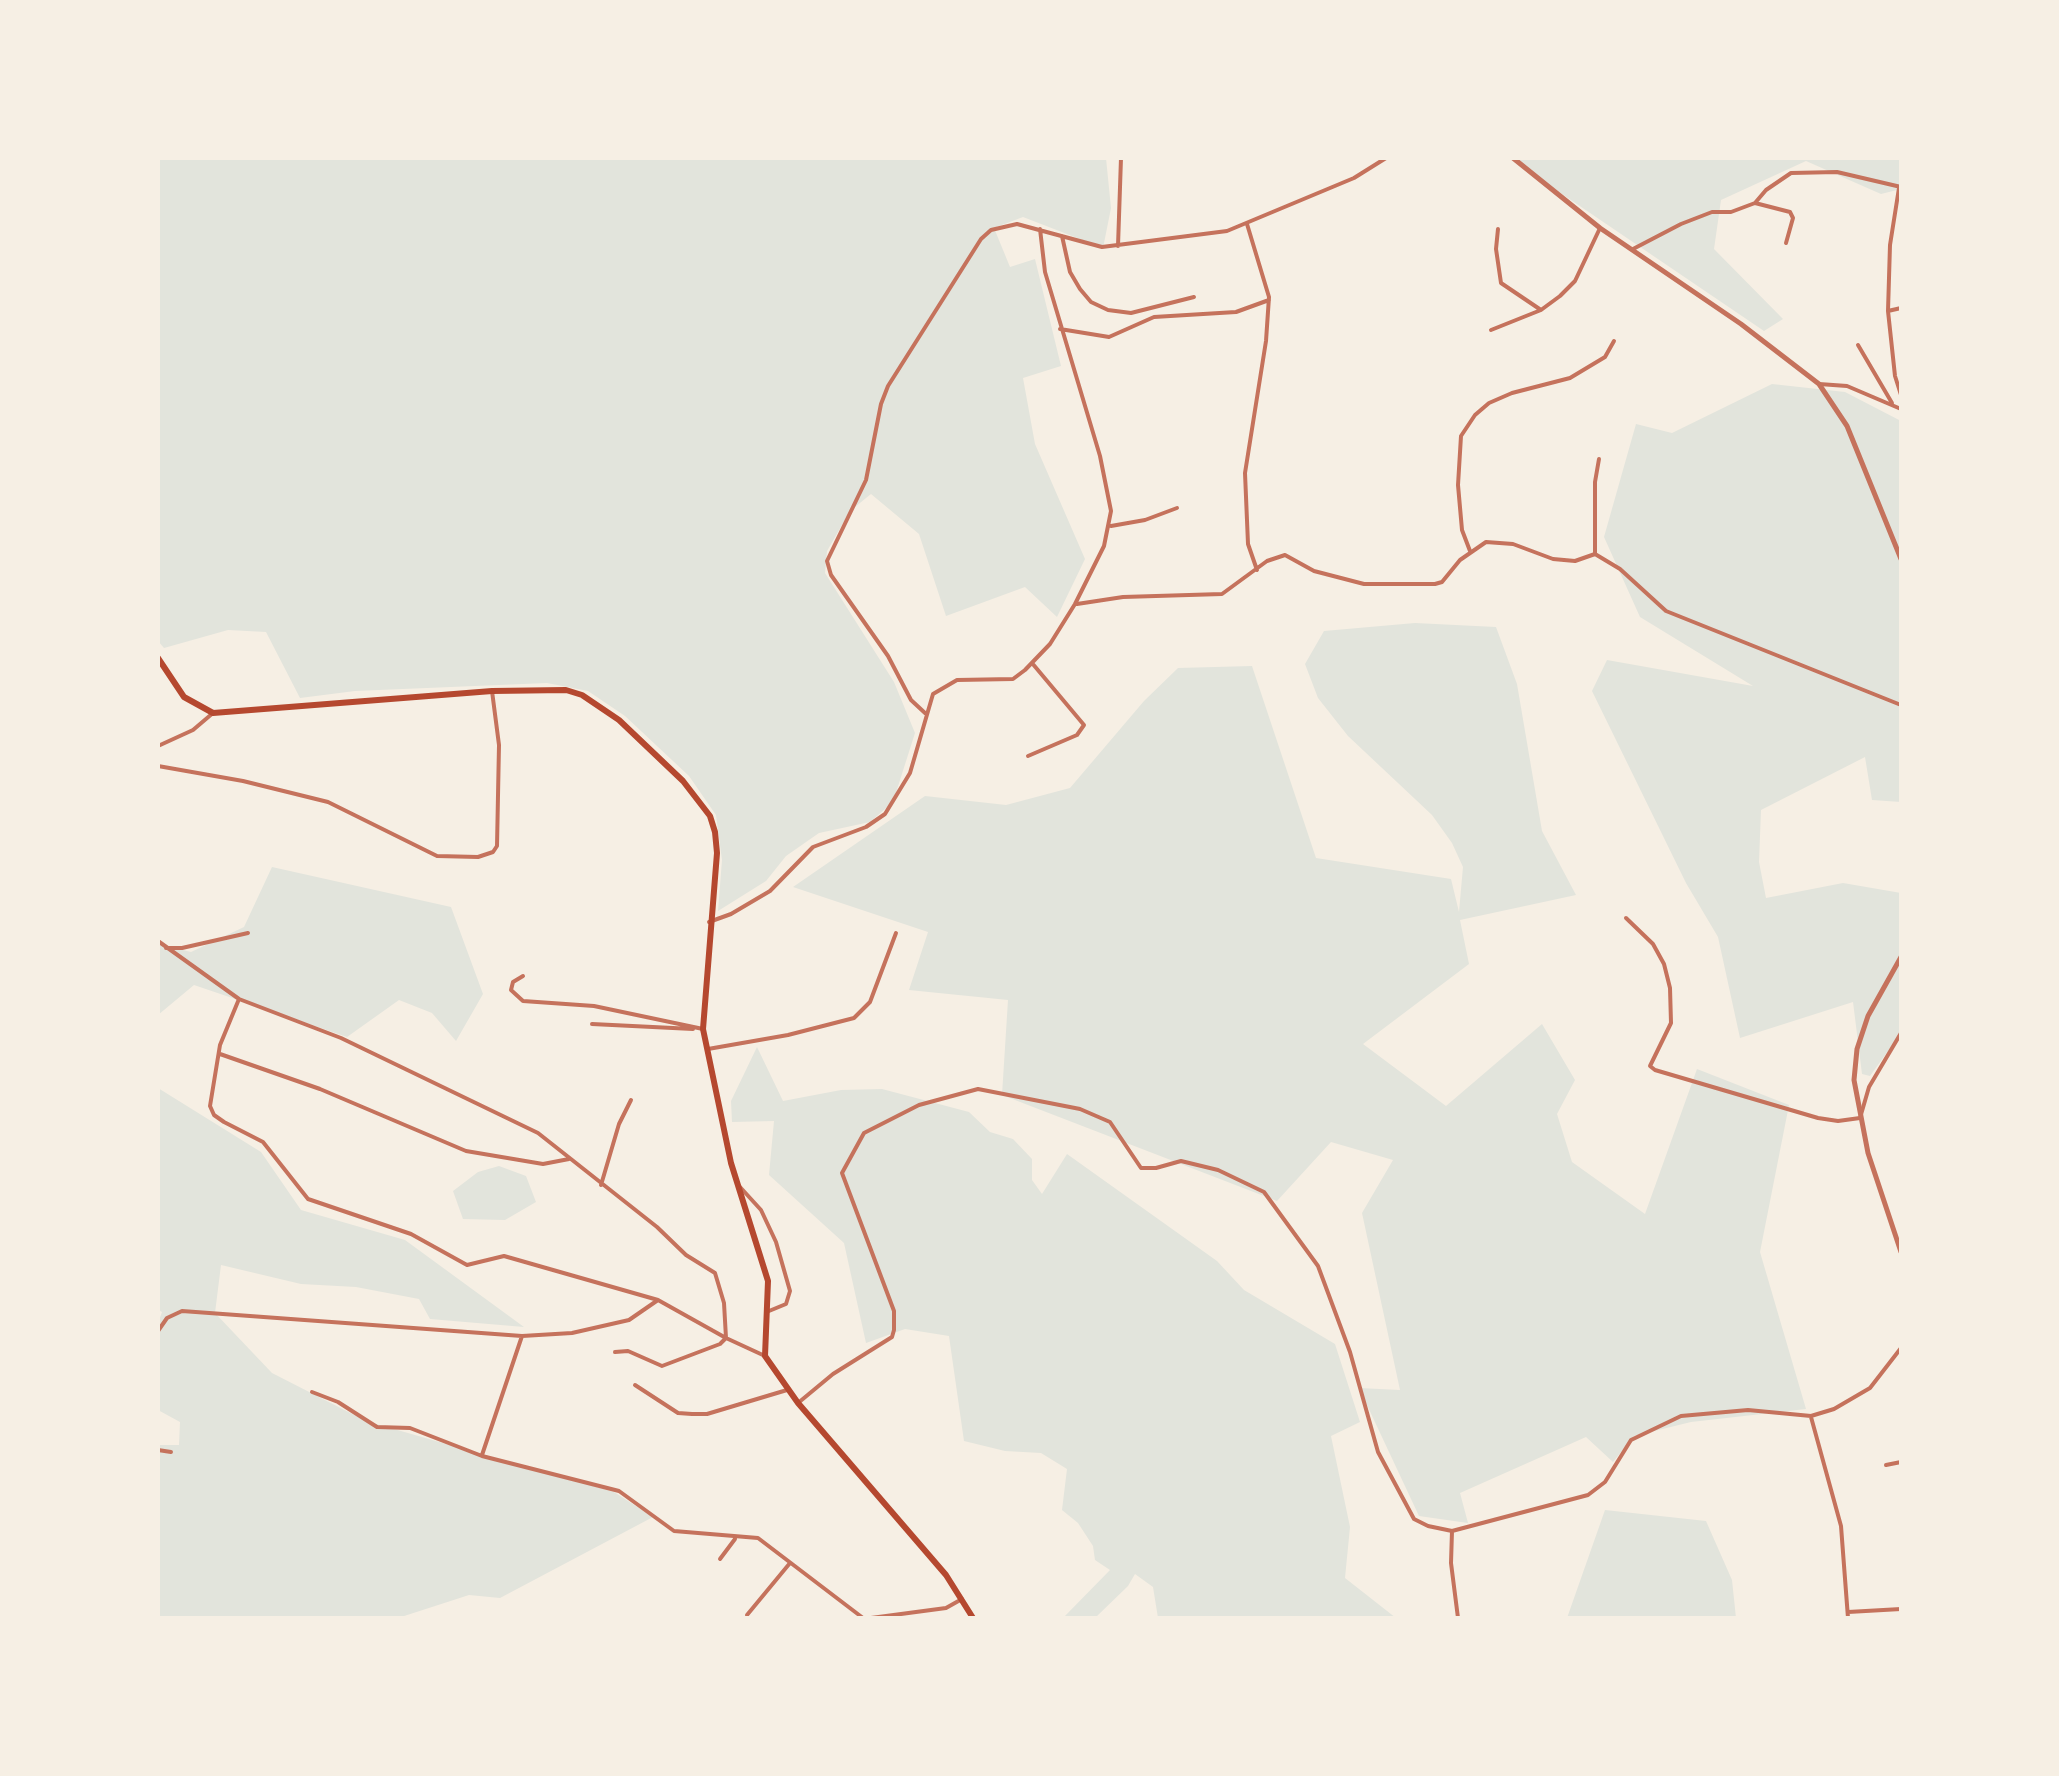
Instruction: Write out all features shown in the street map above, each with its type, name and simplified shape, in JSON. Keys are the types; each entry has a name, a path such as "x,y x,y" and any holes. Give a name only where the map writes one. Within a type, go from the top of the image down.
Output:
{"main road":[{"path":"158,658 184,697 213,713 492,691 566,690 582,695 619,720 683,781 710,816 715,832 717,853 709,922 703,1029 705,1049 738,1185 763,1257 769,1311 763,1343 765,1356 787,1390 962,1599 973,1618"}],"street":[{"path":"1118,246 1121,158"},
{"path":"925,713 911,700 888,656 831,575 828,554 866,480 881,404 888,386 981,239 1003,226 1040,229 1102,247 1227,231 1354,178 1386,158"},
{"path":"1513,158 1600,228 1819,384 1847,426 1901,559"},
{"path":"1633,249 1691,220 1755,203 1781,179 1804,171 1852,175 1900,187 1890,245 1888,311 1895,376 1901,395"},
{"path":"1755,203 1790,212 1793,218 1786,243"},
{"path":"1247,224 1269,300 1245,473 1248,544 1257,570"},
{"path":"1491,330 1541,310 1575,281 1600,228"},
{"path":"709,922 731,914 770,891 813,847 866,827 885,814 910,773 933,694 948,682 976,678 1013,679 1050,644 1075,604 1111,526 1100,456 1060,329 1045,272 1040,229"},
{"path":"1498,229 1496,249 1501,283 1541,310"},
{"path":"1062,236 1070,272 1080,289 1091,302 1108,310 1131,313 1194,297"},
{"path":"1060,329 1109,337 1154,317 1236,312 1269,300"},
{"path":"1888,311 1901,308"},
{"path":"1470,551 1462,530 1458,485 1461,436 1475,415 1489,403 1512,393 1570,378 1605,357 1614,341"},
{"path":"1858,345 1893,406"},
{"path":"1819,384 1847,386 1901,409"},
{"path":"1595,554 1595,482 1599,459"},
{"path":"1111,526 1145,520 1177,508"},
{"path":"1075,604 1123,597 1222,594 1285,555 1314,571 1364,584 1435,584 1449,575 1470,551 1486,542 1501,541 1553,559 1575,561 1595,554"},
{"path":"1595,554 1620,569 1666,611 1901,705"},
{"path":"1028,756 1077,735 1084,725 1032,663"},
{"path":"158,766 243,781 328,802 437,856 478,857 493,852 497,846 499,745 492,691"},
{"path":"158,746 193,730 213,713"},
{"path":"1626,918 1653,944 1664,964 1670,988 1671,1023 1650,1066 1720,1091 1818,1118 1838,1121 1860,1118"},
{"path":"164,948 182,948 248,933"},
{"path":"705,1049 803,1032 854,1018 870,1002 896,933"},
{"path":"158,941 239,999 341,1038 538,1133 657,1227 686,1255 715,1273 724,1303 726,1338 720,1344 662,1366 628,1351 615,1352"},
{"path":"1901,957 1878,994 1857,1049 1854,1080 1860,1118 1901,1252"},
{"path":"523,976 513,982 511,990 523,1001 594,1006 703,1029"},
{"path":"239,999 223,1036 210,1095 214,1115 263,1142 308,1199 411,1234 467,1265 476,1266 494,1255 504,1256 658,1300 765,1356"},
{"path":"592,1024 703,1029"},
{"path":"1860,1118 1869,1087 1901,1033"},
{"path":"220,1054 320,1089 466,1151 543,1164 569,1159"},
{"path":"798,1403 833,1374 892,1337 894,1330 894,1311 842,1173 864,1133 919,1105 978,1089 1080,1109 1110,1122 1141,1168 1156,1168 1181,1161 1218,1170 1264,1192 1318,1266 1350,1352 1378,1452 1414,1519 1452,1531 1588,1495 1605,1482 1631,1440 1681,1416 1748,1410 1811,1416 1854,1400 1870,1388 1901,1348"},
{"path":"601,1185 619,1124 631,1100"},
{"path":"738,1185 761,1210 776,1242 790,1291 786,1304 769,1311"},
{"path":"1894,1235 1901,1232"},
{"path":"158,1331 167,1318 182,1311 522,1336 572,1333 629,1320 658,1300"},
{"path":"482,1456 522,1336"},
{"path":"635,1385 678,1413 692,1414 707,1414 787,1390"},
{"path":"312,1392 338,1402 377,1427 410,1428 482,1456 619,1491 674,1531 735,1539 758,1538 863,1618"},
{"path":"1811,1416 1841,1526 1848,1615 1901,1609"},
{"path":"158,1450 171,1452"},
{"path":"1886,1465 1901,1462"},
{"path":"1452,1531 1451,1563 1458,1618"},
{"path":"720,1559 735,1539"},
{"path":"747,1615 790,1563"},
{"path":"871,1618 946,1608 962,1599"}],"shaded area":[{"path":"158,158 1106,158 1111,208 1103,248 1023,217 994,228 1010,267 1035,259 1061,366 1023,378 1035,444 1085,559 1057,617 1025,587 946,616 919,534 871,494 850,511 827,551 825,573 894,682 915,733 893,802 870,822 819,833 786,856 766,881 718,911 722,860 716,815 689,776 625,716 588,691 547,683 355,691 300,698 266,632 228,630 164,648 158,641"},
{"path":"1509,158 1901,158 1901,189 1881,194 1806,161 1721,200 1714,249 1783,319 1764,331"},
{"path":"1772,384 1845,392 1901,421 1901,802 1872,800 1865,757 1761,810 1759,862 1766,898 1843,883 1901,893 1901,1033 1870,1076 1862,1074 1853,1002 1740,1038 1718,937 1686,883 1592,691 1607,660 1753,686 1640,617 1604,537 1636,424 1672,433"},
{"path":"1415,623 1496,627 1517,684 1542,831 1576,895 1460,920 1469,964 1363,1044 1446,1106 1542,1024 1575,1080 1557,1114 1572,1162 1645,1214 1697,1069 1789,1105 1760,1252 1806,1409 1691,1422 1634,1436 1613,1462 1586,1437 1460,1493 1468,1523 1419,1516 1359,1388 1400,1390 1362,1213 1393,1160 1331,1142 1277,1201 1002,1095 1008,1000 909,990 928,932 793,887 925,796 1006,805 1070,788 1144,701 1178,668 1252,666 1316,858 1451,879 1459,912 1463,867 1452,843 1432,815 1348,736 1318,698 1305,664 1324,631"},
{"path":"272,867 451,907 483,994 456,1041 432,1013 399,1000 347,1037 194,985 158,1015 158,944 191,952 244,927"},
{"path":"757,1047 783,1101 841,1090 882,1089 969,1112 990,1132 1013,1139 1032,1159 1032,1180 1042,1194 1067,1154 1217,1261 1244,1290 1335,1344 1360,1422 1331,1436 1350,1527 1345,1578 1396,1618 1158,1618 1153,1587 1135,1574 1128,1586 1095,1618 1063,1618 1110,1570 1095,1560 1093,1546 1078,1523 1062,1510 1067,1469 1041,1453 1005,1451 964,1441 949,1336 905,1329 866,1343 844,1243 769,1175 774,1121 732,1122 731,1101"},
{"path":"158,1088 261,1152 301,1210 405,1240 524,1327 430,1319 419,1299 356,1287 301,1284 221,1265 215,1313 272,1373 366,1421 614,1492 653,1517 500,1598 469,1595 398,1618 158,1618 158,1445 179,1445 180,1422 158,1410 158,1323 162,1312 158,1310"},
{"path":"499,1166 526,1176 536,1202 505,1220 463,1219 453,1191 478,1172"},
{"path":"1605,1510 1706,1521 1732,1580 1736,1618 1567,1618"}]}
